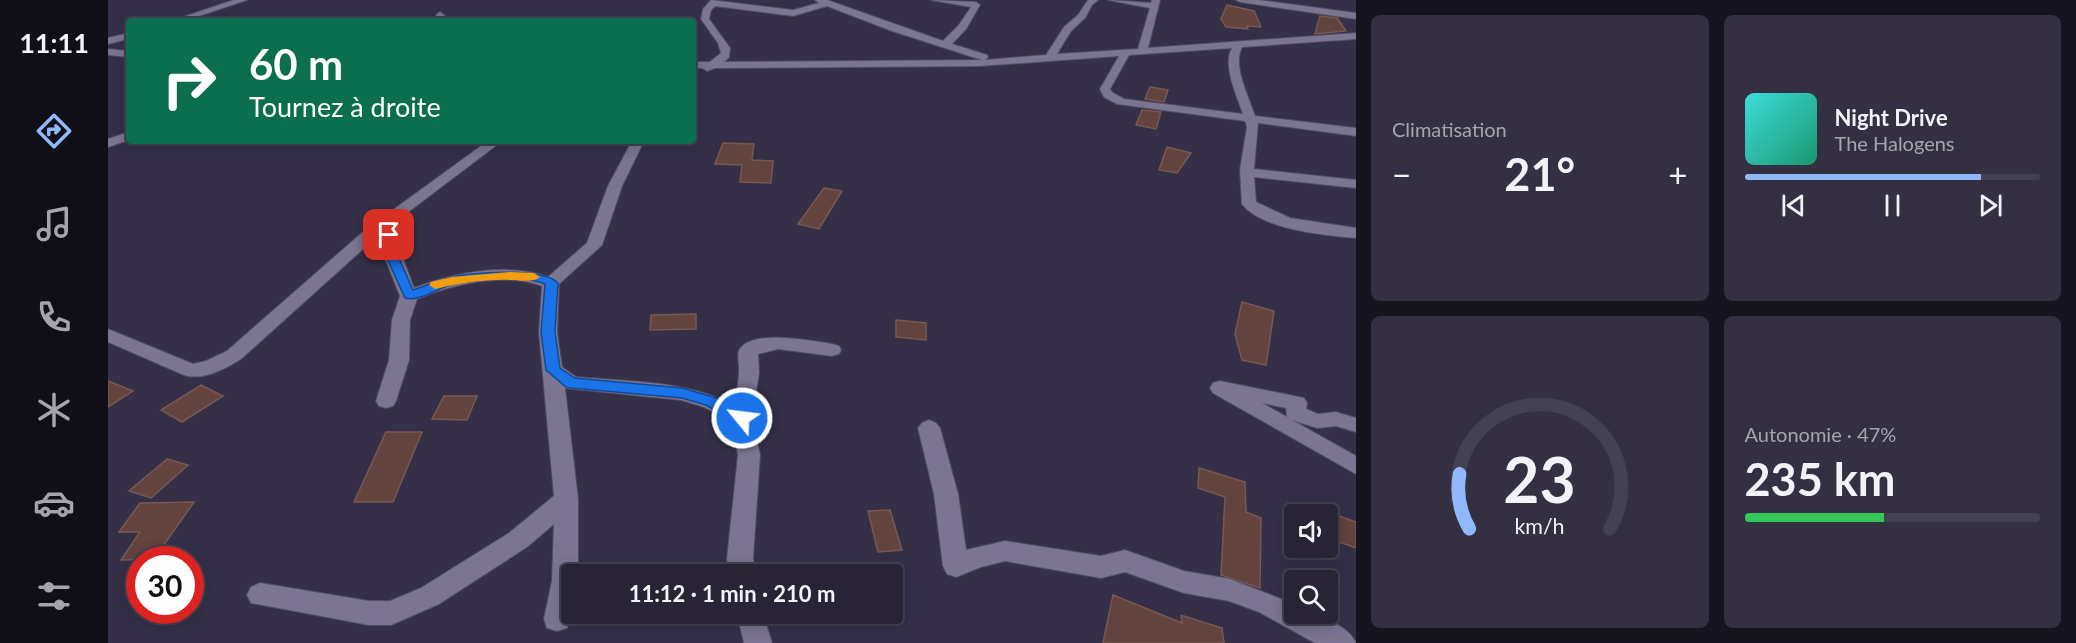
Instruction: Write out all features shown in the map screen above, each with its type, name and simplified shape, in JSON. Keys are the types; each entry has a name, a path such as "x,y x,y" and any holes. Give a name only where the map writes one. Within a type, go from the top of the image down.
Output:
{"street":[{"path":"186,18 243,0"},
{"path":"936,0 976,5 966,19 961,32 944,45"},
{"path":"1049,59 1066,28 1082,16 1089,3 1094,0"},
{"path":"1112,0 1155,3 1142,53"},
{"path":"1240,0 1356,16"},
{"path":"696,76 724,57 726,51 725,45 705,18 707,9 714,2 793,13 823,1 860,16 999,62"},
{"path":"696,65 999,62 1356,36"},
{"path":"108,41 126,37"},
{"path":"1238,45 1233,54 1236,75 1253,127 1248,172 1249,204 1256,211 1270,217 1338,232 1356,233"},
{"path":"108,52 126,54"},
{"path":"1125,54 1105,89 1108,94 1121,102 1356,132"},
{"path":"108,143 126,137"},
{"path":"108,335 191,371 205,370 218,364 234,355 369,234 492,144"},
{"path":"557,619 565,581 567,499 548,332 551,283 594,245 615,186 636,144"},
{"path":"1248,172 1356,184"},
{"path":"386,401 399,360 401,320 410,296 392,256 389,235 392,216"},
{"path":"410,296 452,280 510,276 541,278 551,283"},
{"path":"741,564 749,454 742,418 749,373 748,351 759,345 778,344 832,350"},
{"path":"553,370 571,383 682,393 711,402 742,418"},
{"path":"1356,425 1336,418 1317,421 1295,413 1297,403 1220,388 1356,466"},
{"path":"929,428 946,494 956,567 977,557 1005,551 1058,558 1101,567 1125,561 1184,582 1239,593 1268,604 1342,643"},
{"path":"260,595 369,612 391,613 430,596 518,540 567,499"},
{"path":"753,624 758,643"}],"building":[{"path":"1227,5 1254,11 1261,27 1247,26 1248,29 1226,27 1221,19"},
{"path":"1320,16 1337,18 1346,31 1315,34"},
{"path":"1150,87 1168,90 1164,102 1145,99"},
{"path":"1142,110 1161,112 1156,129 1136,125"},
{"path":"723,143 754,144 752,160 773,161 771,183 740,182 742,165 715,164"},
{"path":"1167,147 1191,153 1177,173 1159,170"},
{"path":"824,188 842,191 819,229 798,224"},
{"path":"1242,302 1274,311 1266,365 1242,360 1235,334"},
{"path":"696,314 696,329 650,330 651,315"},
{"path":"896,320 926,323 926,340 896,337"},
{"path":"108,381 133,391 108,407"},
{"path":"201,385 223,396 182,422 161,410"},
{"path":"444,396 477,396 467,420 432,419"},
{"path":"386,432 422,432 393,502 354,502"},
{"path":"167,459 188,465 151,498 129,491"},
{"path":"1199,468 1245,482 1246,512 1261,518 1260,588 1221,575 1225,497 1198,488"},
{"path":"194,502 163,546 130,546 140,532 119,532 140,503"},
{"path":"890,510 902,550 878,552 868,511"},
{"path":"1338,516 1356,522 1356,548 1338,542"},
{"path":"1113,595 1182,623 1181,615 1222,628 1224,643 1103,643"}],"slow traffic":[{"path":"435,285 452,280 510,276 534,277"}],"route":[{"path":"389,235 392,256 410,296 430,286 452,280 510,276 541,278 551,283 548,332 553,370 571,383 682,393 711,402 742,418"}]}
